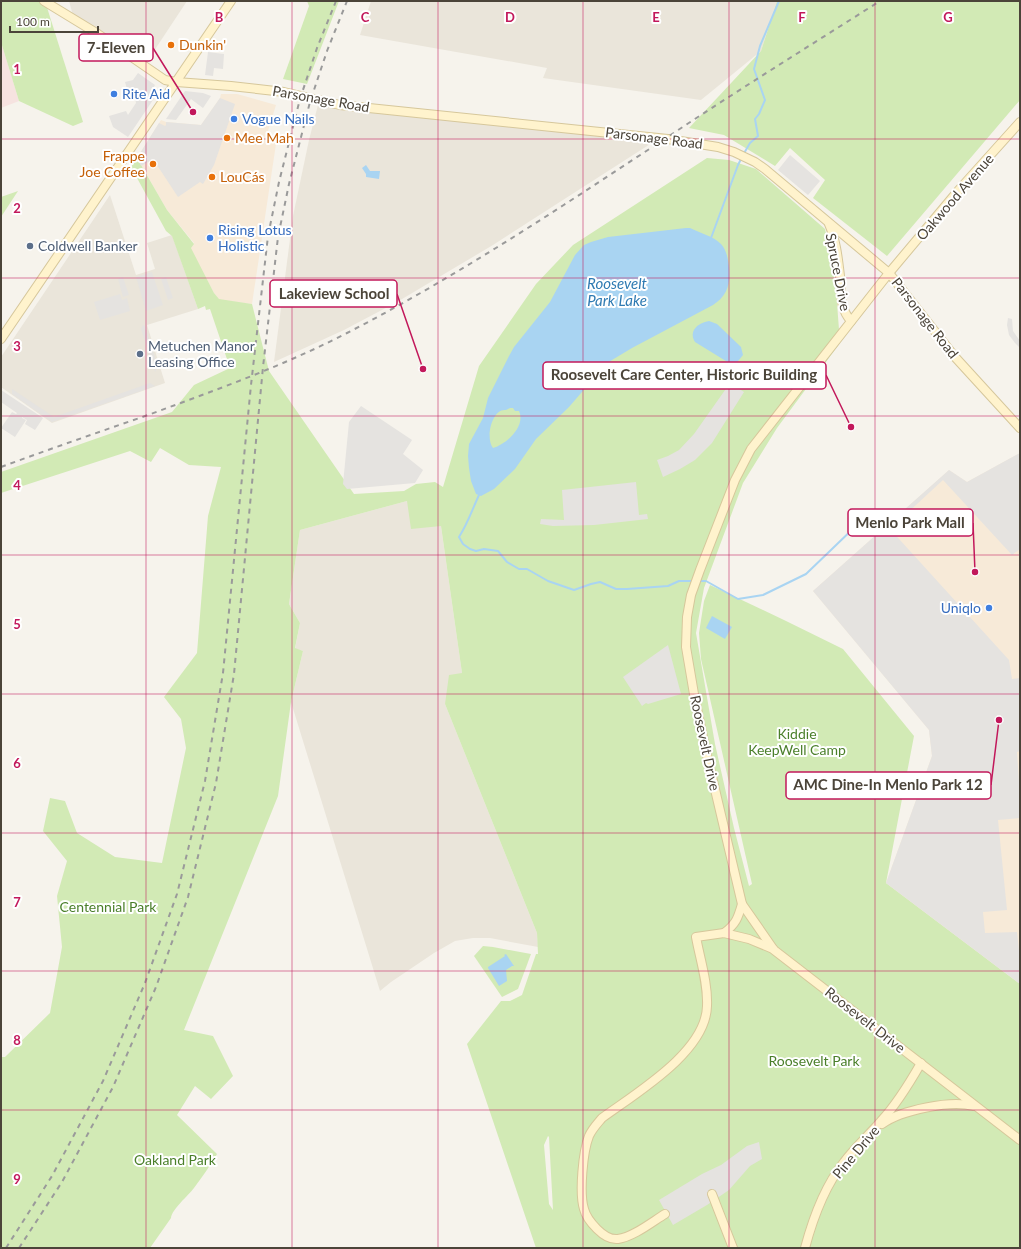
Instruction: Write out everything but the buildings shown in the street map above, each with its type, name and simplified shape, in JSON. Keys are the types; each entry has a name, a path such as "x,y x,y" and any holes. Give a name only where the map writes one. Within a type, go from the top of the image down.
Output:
{"street":[{"name":"Parsonage Road","path":"44,1 98,34 165,80 284,92 340,105 668,139 718,147 743,156 765,170 889,273 955,357 1020,428"},
{"path":"1,339 231,1"},
{"name":"Oakwood Avenue","path":"889,273 957,192 1020,122"},
{"name":"Spruce Drive","path":"827,221 834,239 839,267 842,304 847,317 851,321"},
{"name":"Roosevelt Drive","path":"889,273 748,454 735,480 695,585 686,617 686,647 705,747 742,904 774,950 1020,1140"},
{"path":"724,933 736,922 742,904"},
{"path":"665,1214 624,1238 611,1239 606,1237 593,1225 588,1219 582,1201 582,1180 586,1146 589,1136 602,1118 662,1074 676,1061 692,1044 703,1027 706,1018 707,996 696,937 724,933 749,939 774,950"},
{"name":"Pine Drive","path":"805,1248 817,1211 836,1174 853,1151 874,1130 900,1098 921,1063"},
{"path":"874,1130 894,1117 916,1110 941,1105 962,1104 977,1108"},
{"path":"712,1194 733,1248"}],"shaded area":[{"path":"69,1 187,1 144,66 74,19"},
{"path":"371,1 777,1 761,51 701,100 543,78 547,68 360,35"},
{"path":"1,42 19,101 1,108"},
{"path":"208,52 224,54 223,69 214,68 213,76 205,75"},
{"path":"138,73 155,85 152,90 157,94 128,137 113,127 109,116 126,111 128,115 136,103 135,98 130,100 125,82 133,80"},
{"path":"185,91 203,93 211,96 203,108 191,99 176,120 166,119"},
{"path":"221,94 237,94 276,105 266,137 273,138 276,144 252,304 219,300 190,248 194,243 167,210 137,158 161,120 166,122 201,125 220,98"},
{"path":"220,98 235,104 214,165 203,184 200,182 178,197 153,159 141,166 137,158 159,123 165,126 166,122 201,125"},
{"path":"319,101 658,139 493,245 397,302 344,330 274,362 293,216"},
{"path":"790,155 820,181 808,195 778,170"},
{"path":"110,195 136,275 155,269 147,243 172,235 198,309 147,325 165,383 52,423 1,387 1,357"},
{"path":"152,272 163,305 146,311 136,277"},
{"path":"123,277 129,295 123,297 118,279"},
{"path":"166,277 173,298 168,300 161,279"},
{"path":"120,294 122,300 127,298 130,311 100,320 94,302"},
{"path":"1008,318 1012,319 1013,331 1020,341 1020,348 1009,335 1007,325"},
{"path":"143,325 145,326 158,367 155,372 141,329"},
{"path":"150,383 155,386 52,422 12,394 12,389 54,417"},
{"path":"730,383 744,392 712,443 695,460 663,477 657,460 679,450 694,434"},
{"path":"1,390 43,418 35,430 25,424 27,420 22,417 26,420 15,437 1,428 12,412 17,413 1,402"},
{"path":"361,406 412,440 403,454 423,470 415,483 347,489 343,484 349,422"},
{"path":"1020,453 1020,984 886,883 932,756 929,730 813,591 949,470 967,482"},
{"path":"1020,453 1020,549 1012,555 943,480 890,529 1009,660 1012,679 1020,678 1020,751 1017,752 1020,818 998,820 1007,910 983,912 985,933 1017,932 1020,959 1020,984 886,883 932,756 929,730 813,591 949,470 967,482"},
{"path":"636,482 639,515 647,514 648,519 594,525 553,526 540,524 541,519 564,520 562,490"},
{"path":"407,501 441,526 462,673 445,704 537,933 538,947 490,938 473,938 455,941 434,953 380,991 291,702 303,651 295,649 300,623 289,604 300,530"},
{"path":"668,645 681,694 648,704 646,703 642,706 623,677"},
{"path":"759,1142 762,1159 750,1166 729,1190 673,1225 659,1200 702,1174 721,1165 747,1146"}],"green space":[{"path":"1,1 45,1 83,122 73,126 19,101 1,42"},
{"path":"307,1 339,1 307,84 283,79 309,6"},
{"path":"777,1 1020,1 1020,100 887,256 813,198 825,180 790,148 775,166 724,135 689,128 761,51"},
{"name":"Roosevelt Park","path":"137,158 167,210 194,244 191,248 214,293 219,299 252,304 269,371 354,494 404,491 416,484 435,482 443,487 479,366 536,284 573,245 707,158 729,160 756,169 825,229 832,260 837,301 843,313 837,303 840,343 777,428 743,483 704,588 696,633 715,744 749,886 752,884 701,659 699,633 704,601 710,585 843,649 914,736 886,883 1020,984 1020,1248 536,1248 467,1044 501,1001 510,1001 522,995 536,954 538,954 537,933 445,704 449,675 462,673 441,526 411,529 407,501 300,530 289,604 300,623 295,648 303,651 291,702 278,796 184,1030 213,1036 233,1076 211,1099 195,1086 177,1115 217,1154 194,1188 174,1211 171,1218 150,1248 1,1248 1,1057 5,1057 50,1013 62,947 57,896 67,861 43,831 50,798 65,801 77,833 115,857 162,863 186,748 181,719 164,697 197,653 208,516 221,467 189,465 160,448 151,462 130,451 1,493 1,472 172,412 194,385 230,368 210,309 206,310 205,306 198,309 172,236 166,231 131,167","holes":["548,1136 553,1210 549,1204 544,1145"]},
{"path":"18,191 1,217 1,197"},
{"path":"483,946 531,954 518,989 502,997 474,956"}],"water":[{"path":"366,165 370,171 380,171 379,179 366,177 366,174 362,168"},
{"name":"Roosevelt Park Lake","path":"686,228 690,228 706,235 721,244 726,252 729,284 725,294 713,305 607,363 569,407 536,439 515,469 494,489 481,496 476,494 471,481 469,468 469,444 483,418 488,398 509,356 514,347 550,302 575,255 584,245 608,237","holes":["513,408 515,411 519,411 520,423 518,428 504,443 493,448 490,438 491,424 497,414 501,411"]},
{"path":"709,321 717,324 741,347 743,355 734,366 695,342 693,338 693,331 695,328"},
{"path":"712,616 732,627 725,639 706,628"},
{"path":"506,954 514,966 506,970 507,981 499,986 488,967"}],"waterway":[{"path":"743,155 750,143 758,136 755,119 759,114 765,100 754,69 760,46 779,1"},
{"path":"711,238 741,159"},
{"path":"479,495 459,537 463,544 476,551 484,549 498,551 507,562 519,569 527,569 548,581 574,590 600,582 616,589 627,589 668,586 679,581 694,581"},
{"path":"699,581 706,581 738,599 763,595 806,574 859,523"}],"railway":[{"path":"6,1248 52,1176 103,1081 145,983 177,894 205,781 223,673 251,385 268,236 279,182 300,99 317,48 336,1"},
{"path":"19,1248 62,1182 113,1087 156,987 188,897 216,783 234,674 263,367 278,237 289,184 310,102 327,51 347,1"},
{"path":"1,467 224,387 274,367 347,333 428,289 506,242 880,1"}],"place":[{"name":"Dunkin'","path":"171,45"},
{"name":"Rite Aid","path":"114,94"},
{"name":"7-Eleven","path":"193,112"},
{"name":"Vogue Nails","path":"234,119"},
{"name":"Mee Mah","path":"227,138"},
{"name":"Frappe Joe Coffee","path":"153,164"},
{"name":"LouCás","path":"212,177"},
{"name":"Rising Lotus Holistic","path":"210,238"},
{"name":"Coldwell Banker","path":"30,246"},
{"name":"Metuchen Manor Leasing Office","path":"140,354"},
{"name":"Lakeview School","path":"423,369"},
{"name":"Roosevelt Care Center, Historic Building","path":"851,427"},
{"name":"Menlo Park Mall","path":"975,572"},
{"name":"Uniqlo","path":"989,608"},
{"name":"AMC Dine-In Menlo Park 12","path":"999,720"}],"park label":[{"name":"Kiddie KeepWell Camp","path":"797,742"},
{"name":"Centennial Park","path":"108,907"},
{"name":"Oakland Park","path":"175,1160"}]}
